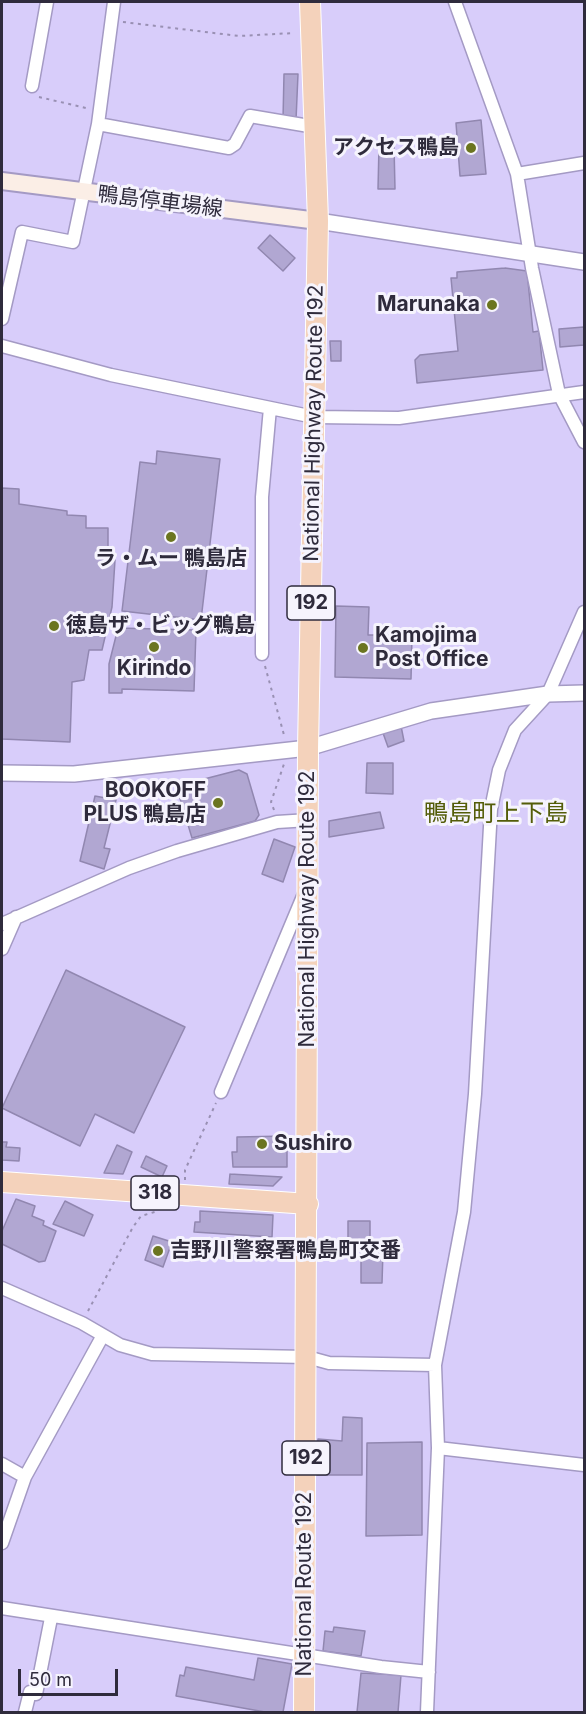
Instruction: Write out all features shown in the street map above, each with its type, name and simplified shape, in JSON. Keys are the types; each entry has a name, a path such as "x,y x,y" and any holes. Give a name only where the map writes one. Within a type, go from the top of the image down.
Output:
{"highway":[{"name":"National Highway Route 192","path":"308,1204 309,748 318,221 310,2"},
{"name":"318","path":"2,1182 308,1204"},
{"name":"National Route 192","path":"304,1713 308,1204"}],"main road":[{"name":"鴨島停車場線","path":"2,182 318,221"}],"street":[{"path":"32,86 47,2"},
{"path":"2,319 22,232 73,242 99,118 114,2"},
{"path":"455,2 517,174 529,254 560,394 585,442"},
{"path":"99,118 229,148 235,144 250,116 315,127"},
{"path":"517,174 585,163"},
{"path":"318,221 585,262"},
{"path":"2,346 111,375 314,417 399,418 585,392"},
{"path":"262,654 262,497 270,408"},
{"path":"427,1713 438,1448 435,1365 464,1212 475,1094 491,809 499,770 515,730 548,694 585,612"},
{"path":"2,773 74,774 309,748 431,711 548,694 585,693"},
{"path":"2,924 129,868 277,822 309,820"},
{"path":"221,1092 309,882"},
{"path":"2,949 16,917"},
{"path":"2,1288 82,1323 102,1337 152,1354 307,1357 329,1363 435,1365"},
{"path":"2,1543 25,1477 102,1337"},
{"path":"438,1448 585,1465"},
{"path":"2,1464 25,1477"},
{"path":"2,1608 51,1618 429,1672"},
{"path":"25,1713 30,1692 36,1694 51,1618"}],"path":[{"path":"111,20 239,36 311,32"},
{"path":"32,86 31,95 99,118"},
{"path":"262,654 288,750 272,802 277,822"}],"building":[{"path":"284,74 298,74 296,120 283,119"},
{"name":"アクセス鴨島","path":"481,120 486,174 460,176 456,123"},
{"path":"379,146 394,146 395,189 378,189"},
{"path":"270,235 295,258 283,271 258,248"},
{"name":"Marunaka","path":"505,268 527,271 533,332 539,331 543,370 417,383 415,360 420,355 458,351 451,278 457,278 457,272"},
{"path":"584,327 584,345 560,347 559,329"},
{"path":"330,341 341,341 341,361 331,361"},
{"name":"ラ・ムー 鴨島店","path":"157,451 220,459 201,620 122,611 140,462 156,464"},
{"name":"徳島ザ・ビッグ鴨島","path":"2,488 19,489 19,504 67,511 67,515 86,516 86,528 108,528 108,559 115,560 112,607 102,650 89,650 84,680 72,682 70,742 2,739"},
{"path":"336,606 369,607 368,635 412,635 411,679 335,677"},
{"name":"Kirindo","path":"118,628 196,630 194,691 122,689 122,693 109,693 109,664"},
{"path":"401,726 404,741 388,747 383,733"},
{"path":"367,763 393,763 393,794 366,793"},
{"name":"BOOKOFF PLUS 鴨島店","path":"239,770 247,774 259,815 255,821 192,838 178,792 181,785"},
{"path":"95,796 116,800 104,848 110,849 104,869 80,861"},
{"path":"380,812 384,828 329,837 329,821"},
{"path":"274,839 295,847 283,882 262,874"},
{"path":"66,970 185,1027 134,1133 95,1114 80,1146 2,1108"},
{"name":"Sushiro","path":"287,1136 287,1167 233,1167 232,1152 237,1152 237,1137"},
{"path":"2,1142 7,1142 6,1147 20,1148 19,1161 2,1160"},
{"path":"117,1145 132,1152 123,1174 104,1173"},
{"path":"146,1156 167,1166 162,1177 141,1167"},
{"path":"230,1174 282,1177 273,1186 229,1184"},
{"path":"16,1199 35,1206 32,1216 44,1221 43,1225 56,1231 45,1261 39,1262 2,1244 2,1231"},
{"path":"65,1201 93,1215 84,1236 53,1224"},
{"path":"200,1211 273,1215 272,1237 194,1232 195,1222 200,1222"},
{"path":"348,1221 370,1221 370,1246 348,1245"},
{"name":"吉野川警察署鴨島町交番","path":"153,1236 172,1242 163,1267 145,1260"},
{"path":"361,1251 383,1251 382,1283 361,1283"},
{"path":"343,1417 362,1418 362,1475 317,1475 318,1439 342,1441"},
{"path":"422,1442 422,1535 366,1536 367,1443"},
{"path":"334,1627 365,1631 361,1656 323,1651 325,1631 333,1632"},
{"path":"258,1658 292,1664 283,1712 265,1712 176,1696 180,1675 184,1676 186,1667 254,1680"},
{"path":"361,1673 401,1675 398,1712 357,1712"}],"place":[{"name":"アクセス鴨島","path":"471,148"},
{"name":"Marunaka","path":"492,305"},
{"name":"ラ・ムー 鴨島店","path":"171,537"},
{"name":"徳島ザ・ビッグ鴨島","path":"54,626"},
{"name":"Kirindo","path":"154,647"},
{"name":"Kamojima Post Office","path":"363,648"},
{"name":"BOOKOFF PLUS 鴨島店","path":"218,803"},
{"name":"Sushiro","path":"262,1144"},
{"name":"吉野川警察署鴨島町交番","path":"158,1251"}],"district":[{"name":"鴨島町上下島","path":"496,814"}]}
